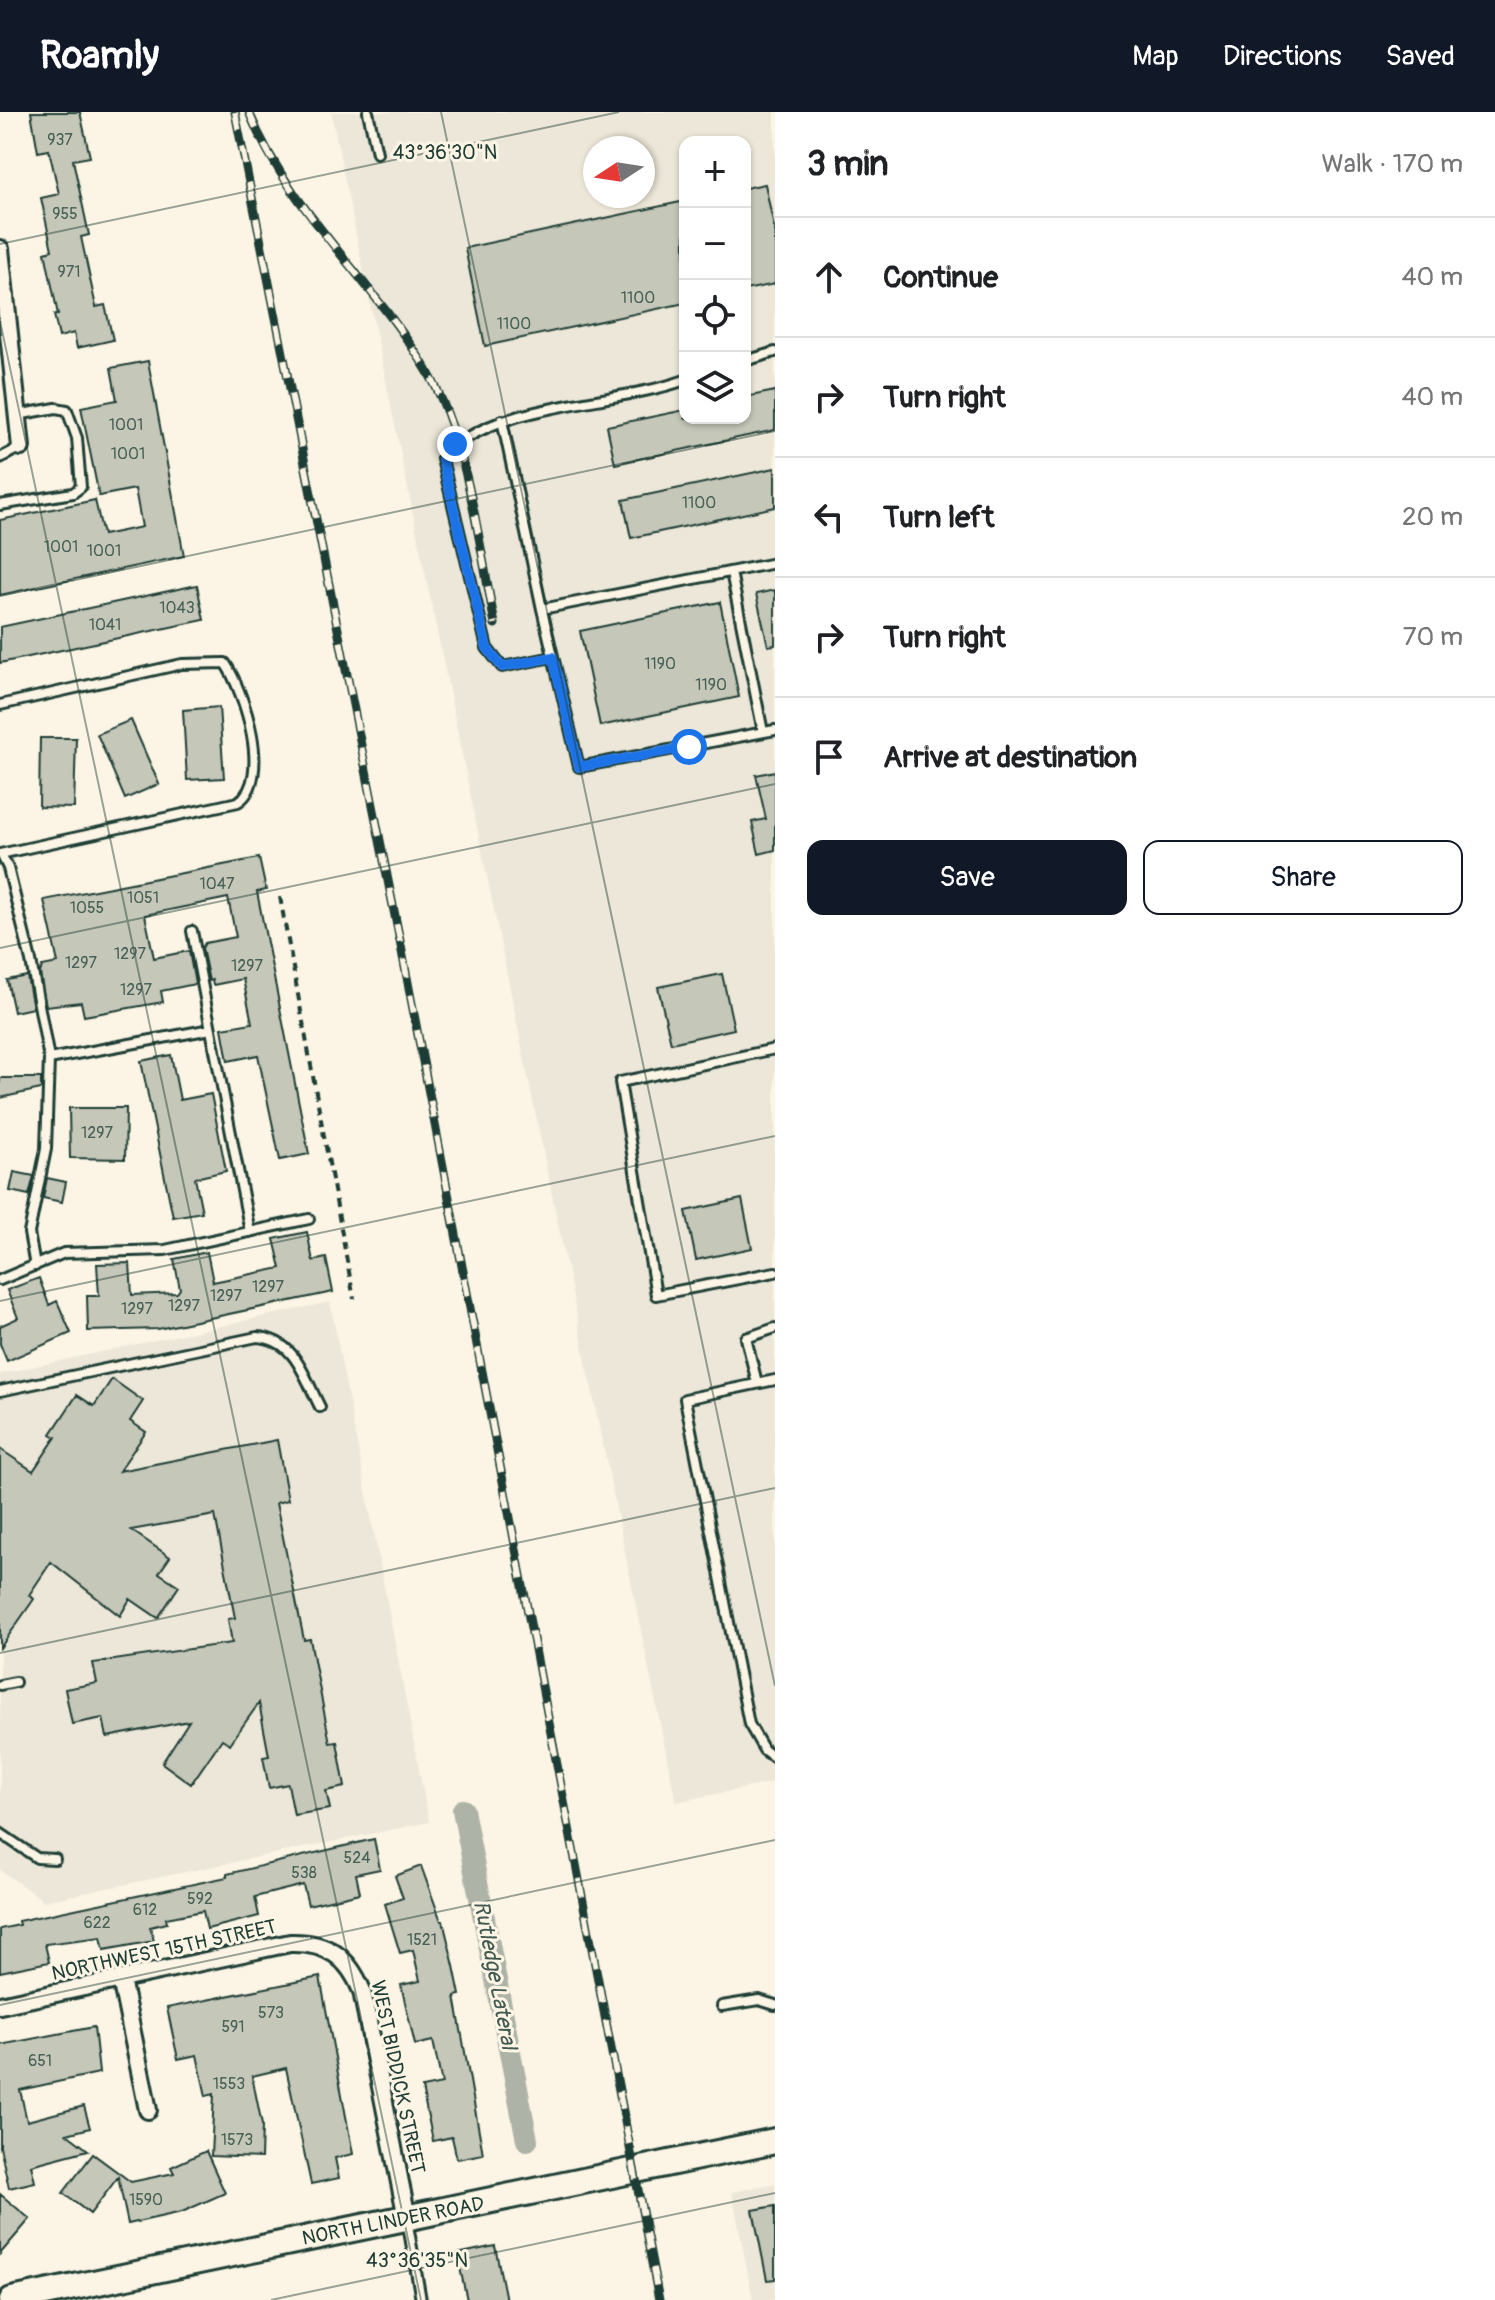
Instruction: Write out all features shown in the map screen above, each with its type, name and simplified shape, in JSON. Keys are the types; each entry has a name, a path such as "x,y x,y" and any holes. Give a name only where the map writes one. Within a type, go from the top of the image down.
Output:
{"main road":[{"name":"NORTH LINDER ROAD","path":"12,2300 775,2141"}],"street":[{"path":"0,249 21,447"},
{"name":"NORTHWEST 15TH STREET","path":"0,2005 290,1943 313,1943 335,1952"},
{"name":"WEST BIDDICK STREET","path":"335,1952 352,1969 362,1991 407,2218"},
{"path":"121,1979 148,2110"}],"lane":[{"path":"368,112 377,153"},
{"path":"751,359 775,352"},
{"path":"553,657 502,667 487,648 442,459 455,444 502,420 656,390 679,382"},
{"path":"0,505 73,493 81,487 77,438 67,410 56,408 17,415"},
{"path":"502,420 579,767 775,730"},
{"path":"0,458 21,447"},
{"path":"542,609 775,563"},
{"path":"731,572 763,732"},
{"path":"0,705 182,664 225,663 235,678 256,774 246,796 238,802 0,854 8,868 31,961 49,1059 46,1149 29,1233 35,1266"},
{"path":"192,931 250,1232"},
{"path":"49,1059 211,1029"},
{"path":"775,1049 620,1082 656,1295 775,1272"},
{"path":"0,1280 64,1253 165,1250 309,1219"},
{"path":"757,1383 746,1338 775,1328"},
{"path":"0,1391 257,1337 275,1338 290,1350 320,1407"},
{"path":"775,1380 685,1399 749,1724 764,1750 775,1758"},
{"path":"0,1685 15,1682"},
{"path":"0,1833 37,1858 55,1859"},
{"path":"722,2006 759,2000 775,2005"},
{"path":"407,2218 421,2300"}],"path":[{"path":"280,897 354,1299"}],"shaded area":[{"path":"331,112 775,112 775,1782 676,1802"},
{"path":"330,1302 429,1822 44,1901 0,1870 0,1374"},
{"path":"775,2183 775,2300 753,2300 732,2192"}],"building":[{"path":"31,112 80,112 90,157 73,160 89,235 81,237 96,307 105,305 113,340 77,348 74,333 59,337 54,315 58,315 45,252 52,250 41,198 59,194 49,150 38,152"},
{"path":"765,184 775,232 775,284 751,289 751,208 751,187"},
{"path":"679,202 679,304 485,346 465,248"},
{"path":"148,361 184,556 0,595 0,520 95,500 103,535 142,527 135,489 99,496 81,407 117,400 111,368"},
{"path":"775,391 775,430 615,464 607,426 679,411 679,424 751,424 751,396"},
{"path":"775,468 775,507 631,538 623,500"},
{"path":"197,585 204,620 0,663 0,627"},
{"path":"775,590 775,645 768,646 756,594"},
{"path":"720,602 739,697 600,726 580,631"},
{"path":"219,707 224,778 187,780 183,710"},
{"path":"131,720 159,784 125,799 97,734"},
{"path":"40,738 76,738 74,808 39,807"},
{"path":"775,771 775,850 759,854 752,822 766,819 756,775"},
{"path":"259,858 266,890 257,892 309,1154 280,1160 258,1055 228,1061 222,1028 252,1023 243,979 213,985 212,980 209,981 202,948 205,943 236,937 228,898 145,915 154,958 189,951 195,984 161,991 163,1002 84,1016 81,1002 46,1006 40,973 42,966 58,963 44,900"},
{"path":"722,974 734,1029 671,1043 658,987"},
{"path":"27,976 33,1008 14,1012 7,980"},
{"path":"171,1055 180,1100 211,1094 226,1171 195,1178 202,1212 173,1217 141,1061"},
{"path":"0,1078 41,1078 41,1089 0,1098"},
{"path":"69,1108 126,1108 125,1159 70,1158"},
{"path":"14,1172 34,1176 29,1195 10,1191"},
{"path":"47,1178 66,1182 62,1202 43,1198"},
{"path":"742,1199 752,1248 696,1260 686,1211"},
{"path":"307,1232 313,1261 326,1258 333,1292 158,1329 88,1331 87,1296 99,1296 97,1264 130,1263 132,1295 177,1293 180,1289 174,1259 207,1252 213,1282 281,1268 274,1239"},
{"path":"39,1278 49,1305 57,1301 71,1333 7,1361 0,1344 0,1326 18,1318 7,1290"},
{"path":"112,1379 143,1401 130,1421 146,1432 119,1471 277,1440 288,1500 276,1503 304,1640 310,1639 330,1743 337,1742 345,1787 326,1791 330,1809 294,1815 288,1784 269,1788 263,1757 269,1756 259,1703 230,1744 222,1739 191,1784 162,1763 189,1721 107,1737 103,1718 72,1724 65,1689 97,1683 93,1663 232,1643 228,1619 235,1618 215,1515 131,1530 170,1557 159,1573 179,1586 158,1618 130,1599 120,1616 51,1562 29,1595 34,1599 0,1648 0,1449 33,1471 56,1437 51,1434 77,1395 94,1406"},
{"path":"374,1839 380,1869 356,1874 360,1893 308,1905 303,1885 255,1897 259,1916 207,1929 203,1911 166,1918 167,1923 150,1927 154,1941 104,1950 101,1937 45,1944 49,1962 0,1972 0,1929 19,1925 18,1921 227,1877 227,1874"},
{"path":"421,1866 443,1921 454,1966 460,1995 455,1996 483,2154 457,2159 452,2137 433,2141 422,2088 442,2084 433,2041 415,2045 401,1985 420,1981 413,1950 400,1953 385,1904 403,1898 395,1876"},
{"path":"320,1977 353,2154 335,2158 339,2178 311,2184 286,2068 252,2076 262,2125 261,2158 211,2156 214,2094 206,2096 197,2055 178,2059 167,2008"},
{"path":"94,2027 99,2073 20,2090 27,2121 84,2106 90,2128 67,2134 88,2150 31,2165 35,2182 9,2188 0,2147 0,2045"},
{"path":"206,2151 225,2193 182,2212 128,2224 118,2177 90,2214 63,2193 93,2154 131,2182 174,2173 171,2167"},
{"path":"0,2194 30,2219 0,2254"},
{"path":"775,2206 775,2279 767,2280 753,2210"},
{"path":"495,2246 506,2300 467,2300 457,2254"}],"waterway":[{"name":"Rutledge Lateral","path":"463,1810 527,2140"}],"railway":[{"path":"235,112 401,946 659,2300"},
{"path":"249,112 286,182 406,339 442,400 463,462 495,624"}],"route":[{"path":"455,444 442,459 487,648 495,659 502,667 553,657 579,767 689,747"}]}
